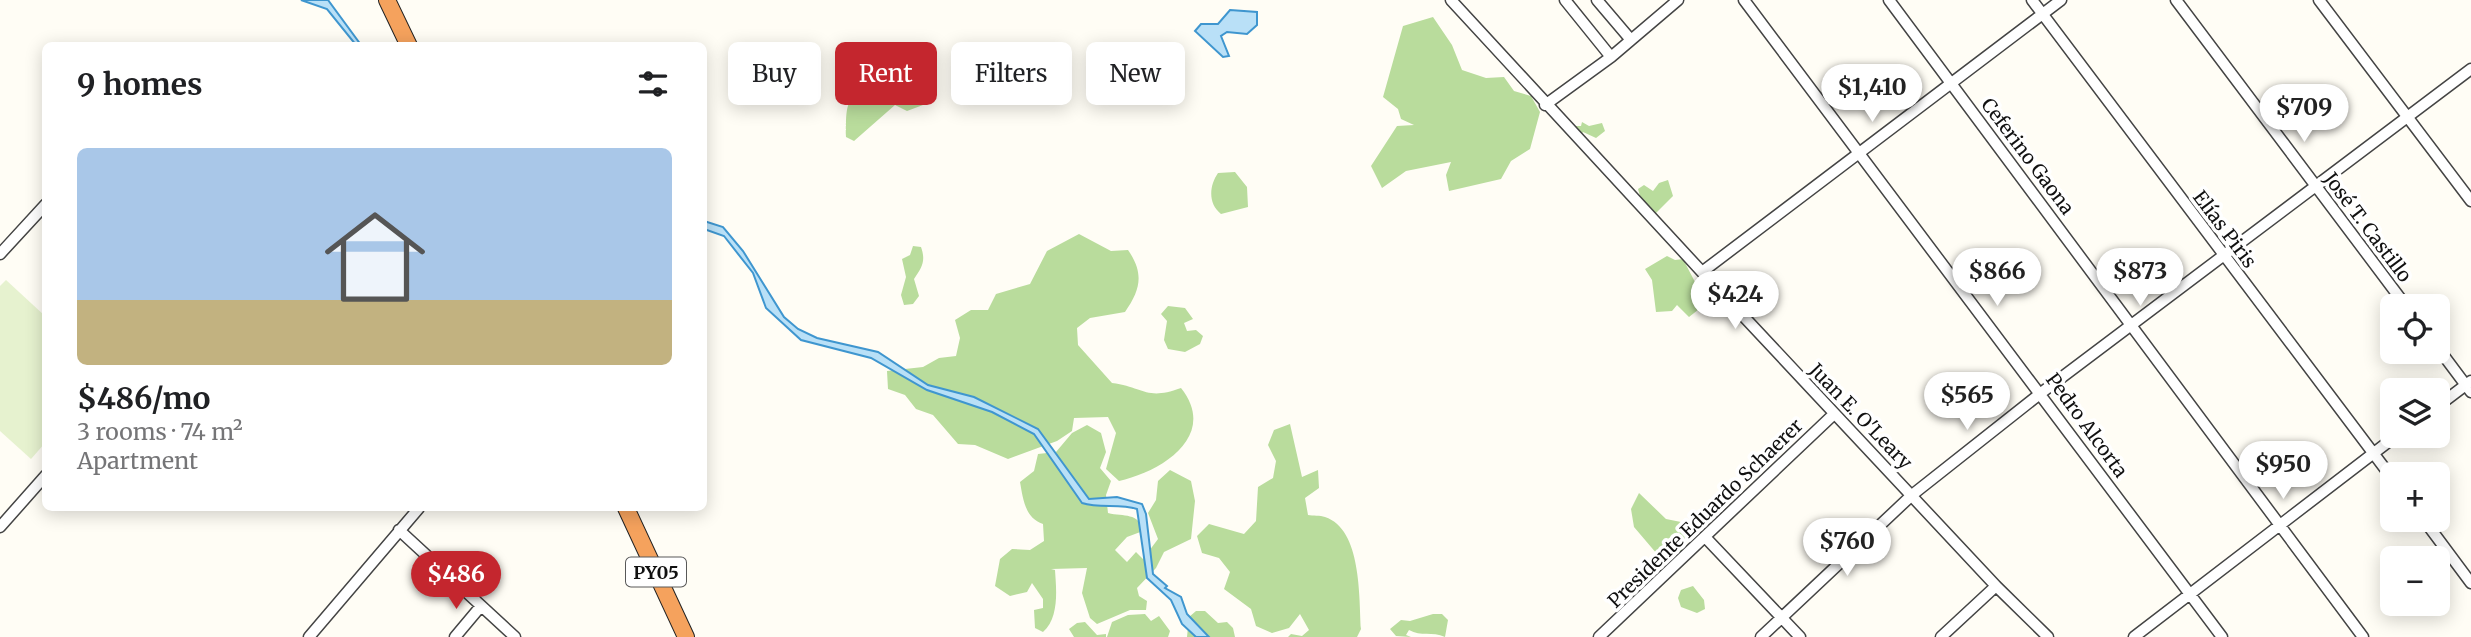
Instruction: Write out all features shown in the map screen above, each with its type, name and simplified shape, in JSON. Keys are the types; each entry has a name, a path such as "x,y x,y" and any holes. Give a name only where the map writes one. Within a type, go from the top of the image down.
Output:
{"highway":[{"path":"387,0 407,42"},
{"name":"PY05","path":"627,511 686,637"}],"street":[{"name":"Juan E. O'Leary","path":"1451,0 1545,105 1834,414 1996,586 2048,637"},
{"path":"1565,0 1611,57"},
{"path":"1597,0 1631,40"},
{"path":"1545,105 1611,57 1678,0"},
{"name":"Pedro Alcorta","path":"1744,0 1861,151 2222,637"},
{"name":"Ceferino Gaona","path":"1889,0 2363,637"},
{"name":"Elías Piris","path":"2032,0 2223,257 2380,462"},
{"path":"1702,272 2061,0"},
{"name":"José T. Castillo","path":"2176,0 2397,294"},
{"path":"2319,0 2471,201"},
{"path":"1761,637 1913,495 2041,393 2471,69"},
{"path":"0,254 42,208"},
{"path":"2450,363 2469,386 2450,398"},
{"name":"Presidente Eduardo Schaerer","path":"1599,637 1834,414"},
{"path":"2134,637 2380,447"},
{"path":"0,527 42,480"},
{"path":"309,637 416,511"},
{"path":"399,530 515,637"},
{"path":"2433,532 2471,583"},
{"path":"1705,537 1800,637"},
{"path":"1941,637 1996,586"},
{"path":"455,637 481,606"}],"green space":[{"path":"1433,17 1452,45 1462,70 1486,78 1504,77 1514,91 1531,96 1540,112 1530,149 1511,161 1501,179 1449,191 1446,175 1451,162 1406,171 1382,188 1371,166 1397,126 1414,125 1401,119 1398,109 1383,97 1403,26"},
{"path":"849,105 895,105 854,141 846,137"},
{"path":"895,105 923,105 907,111"},
{"path":"1582,122 1589,126 1602,123 1605,131 1596,138 1583,132 1580,137 1573,133 1576,126 1581,126"},
{"path":"1235,172 1247,187 1248,207 1221,214 1212,200 1213,183 1218,173"},
{"path":"1668,180 1673,196 1655,214 1642,203 1638,189 1644,185 1653,191 1659,183"},
{"path":"1079,234 1111,251 1128,250 1137,266 1138,281 1134,296 1125,312 1090,318 1077,328 1078,345 1112,383 1152,393 1181,388 1191,405 1193,422 1189,436 1180,449 1152,469 1119,481 1106,469 1116,433 1108,417 1074,418 1072,431 1057,441 1008,459 975,445 958,444 933,415 916,409 905,395 888,389 887,371 923,367 939,358 956,356 960,338 955,320 971,310 988,310 996,294 1030,284 1047,251"},
{"path":"913,246 921,247 923,256 921,267 914,279 919,296 913,304 904,305 901,295 906,277 902,259 910,255"},
{"path":"1667,256 1675,260 1683,259 1695,282 1711,289 1713,298 1689,317 1677,305 1672,311 1656,312 1652,280 1645,269"},
{"path":"6,280 42,313 42,446 31,459 0,431 0,286"},
{"path":"1168,306 1185,308 1193,319 1184,323 1187,331 1196,330 1203,336 1200,344 1185,352 1168,349 1164,340 1167,321 1161,314"},
{"path":"1290,424 1302,477 1318,470 1319,488 1305,498 1308,515 1323,516 1337,524 1346,535 1352,550 1360,600 1361,629 1357,637 1288,637 1291,634 1302,636 1309,630 1300,614 1289,628 1272,633 1256,626 1251,609 1224,589 1230,572 1219,558 1202,553 1197,536 1209,524 1244,534 1256,521 1258,487 1273,478 1276,461 1268,445 1274,430"},
{"path":"1087,425 1101,433 1106,452 1100,468 1111,481 1106,495 1108,513 1134,518 1143,531 1127,537 1115,550 1127,562 1136,552 1143,559 1158,539 1148,513 1156,500 1158,481 1170,470 1191,481 1195,501 1191,539 1164,552 1156,568 1137,588 1139,596 1147,601 1146,610 1130,610 1097,624 1090,618 1082,593 1087,568 1051,569 1055,570 1055,610 1043,632 1035,628 1034,610 1043,608 1043,599 1032,583 1027,592 1010,596 995,586 1000,559 1012,549 1030,550 1044,541 1043,524 1029,513 1020,482 1034,471 1038,454 1056,452 1072,433"},
{"path":"1639,493 1666,519 1686,523 1690,535 1682,551 1667,556 1657,554 1634,527 1631,509"},
{"path":"1693,586 1704,600 1705,609 1697,613 1681,607 1678,598 1681,590"},
{"path":"1196,611 1205,611 1218,623 1227,622 1233,628 1235,637 1187,637 1189,617"},
{"path":"1145,614 1151,621 1159,616 1170,631 1168,637 1107,637 1112,622 1128,615"},
{"path":"1442,614 1448,620 1445,637 1409,630 1406,635 1411,637 1396,636 1390,629 1401,620 1410,621"},
{"path":"1085,622 1097,635 1106,634 1106,637 1074,637 1069,629 1077,623"}],"water":[{"path":"301,0 328,0 359,42 354,42 327,9"},
{"path":"1230,10 1257,12 1257,25 1247,34 1227,32 1221,36 1229,56 1223,57 1195,31 1201,24 1218,24"},
{"path":"707,222 723,227 743,251 784,317 798,329 817,338 878,352 928,385 974,397 1038,429 1089,499 1117,497 1142,504 1146,514 1153,574 1167,586 1165,588 1181,597 1187,614 1209,637 1196,637 1182,624 1171,600 1147,578 1137,509 1082,503 1034,434 992,412 927,390 871,358 801,340 766,308 753,273 724,236 707,230"}]}
